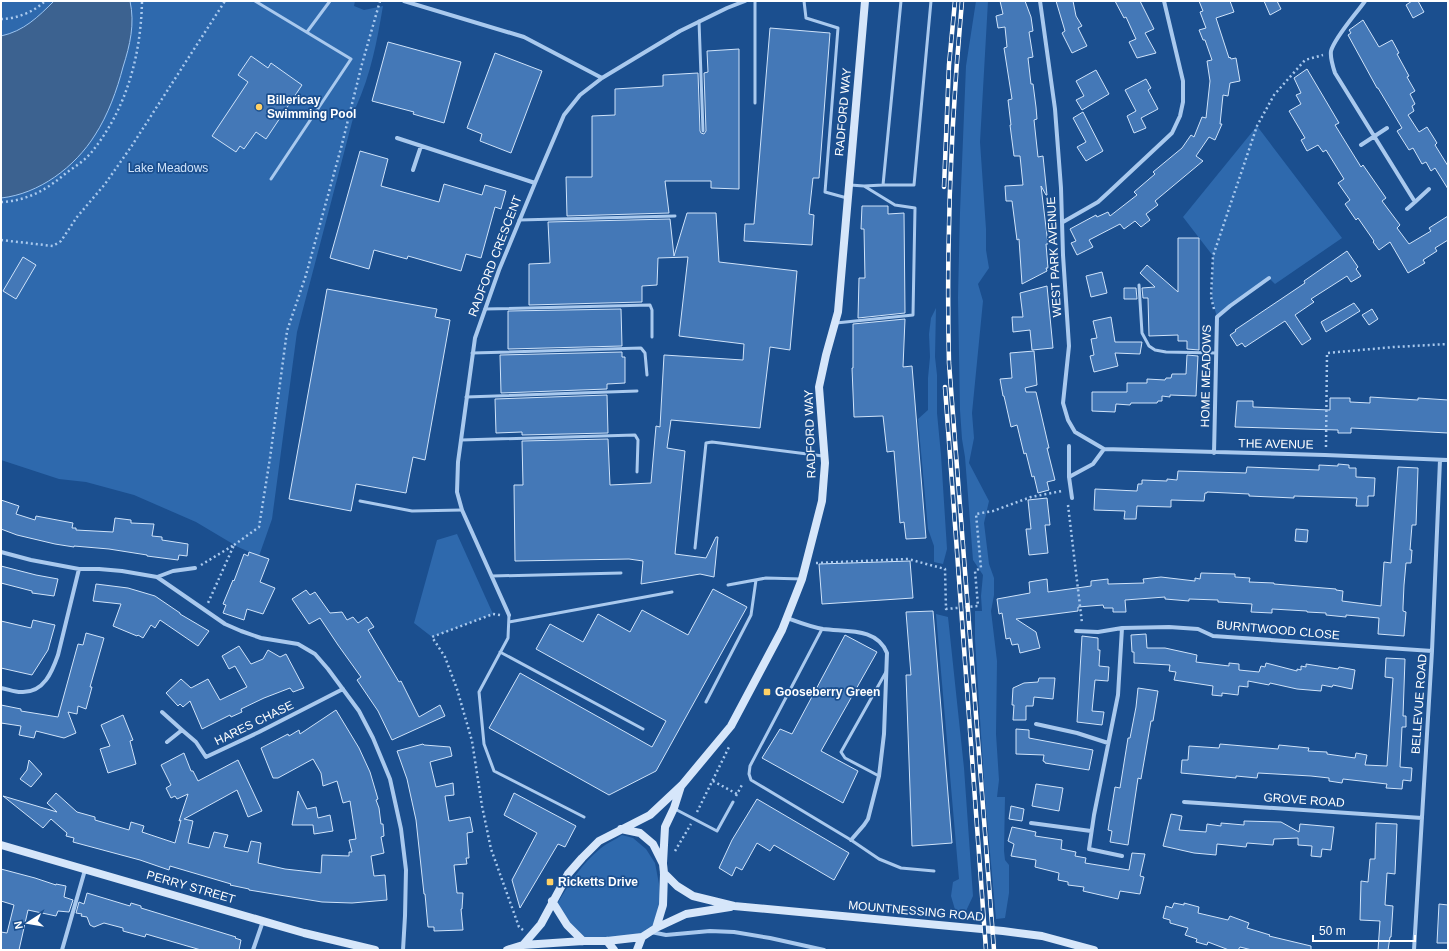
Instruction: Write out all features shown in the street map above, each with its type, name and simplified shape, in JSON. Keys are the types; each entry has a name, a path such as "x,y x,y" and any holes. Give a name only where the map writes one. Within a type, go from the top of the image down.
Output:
{"street":[{"path":"404,1 524,37 602,78"},
{"name":"RADFORD CRESCENT","path":"509,615 462,510 457,492 461,440 472,353 475,338 499,270 564,116 580,95 602,78 646,50 699,21 745,1"},
{"name":"RADFORD WAY","path":"621,829 650,815 682,785 731,726 782,630 802,580 822,501 824,457 819,387 838,312 865,1"},
{"name":"WEST PARK AVENUE","path":"1040,1 1055,109 1063,222 1063,255 1069,346 1063,403 1068,420 1075,432 1104,449"},
{"path":"1063,222 1098,202 1172,133 1180,116 1183,102 1182,81 1164,1"},
{"path":"1365,1 1331,52 1332,65 1335,73 1415,202"},
{"path":"1361,145 1387,128"},
{"path":"397,138 535,183"},
{"path":"413,170 421,146"},
{"path":"1407,209 1429,189"},
{"name":"HOME MEADOWS","path":"1214,453 1217,318 1230,306 1269,278"},
{"path":"1069,446 1069,477 1072,498"},
{"path":"1069,477 1093,464 1104,449"},
{"name":"THE AVENUE","path":"1104,449 1448,460"},
{"name":"BELLEVUE ROAD","path":"1414,950 1432,651 1440,460"},
{"path":"1,552 31,560 79,569 122,571 157,577 204,611 225,624 261,638 298,644 315,654 344,689 359,711 373,738 390,779 401,829 406,870 403,950"},
{"path":"157,577 173,571 195,568"},
{"path":"1,688 23,692 36,689 46,681 53,669 58,655 79,569"},
{"path":"787,618 822,629 848,630 872,636 880,641 887,653 884,734 879,776 868,819 851,840"},
{"name":"BURNTWOOD CLOSE","path":"1076,631 1098,632 1122,628 1168,627 1198,630 1213,636 1432,651"},
{"path":"1122,628 1118,695 1090,831 1088,849 1122,856"},
{"name":"HARES CHASE","path":"162,712 196,742 206,757 344,689"},
{"path":"1036,724 1077,733 1108,743"},
{"path":"167,742 182,730"},
{"name":"RADFORD WAY","path":"663,864 666,827 682,785"},
{"name":"GROVE ROAD","path":"1184,802 1422,818"},
{"path":"1031,823 1090,831"},
{"path":"522,945 541,924 552,901 568,874 598,841 621,829 640,833 653,844 663,864 663,905 653,930 666,935 710,931 734,932 824,950"},
{"name":"PERRY STREET","path":"1,845 304,933 375,950"},
{"path":"62,950 85,870"},
{"name":"MOUNTNESSING ROAD","path":"664,874 677,886 693,896 734,906 1003,931 1042,936 1094,950"},
{"path":"552,901 567,925 583,941"},
{"name":"MOUNTNESSING ROAD","path":"642,938 653,930 686,914 734,906"},
{"path":"253,950 264,921"},
{"path":"506,950 522,945 642,938 637,950"},
{"path":"607,941 614,950"}],"lane":[{"path":"255,1 350,60 271,179"},
{"path":"307,32 330,1"},
{"path":"755,1 755,103"},
{"path":"804,1 806,18 838,28 825,192 848,198"},
{"path":"883,185 901,1"},
{"path":"848,185 914,185 931,1"},
{"path":"699,21 703,131"},
{"path":"836,323 913,315 915,208 896,205 864,186"},
{"path":"519,220 675,216"},
{"path":"1139,284 1142,333 1149,346 1155,350 1166,352 1216,353"},
{"path":"485,309 650,305 652,310 652,337"},
{"path":"472,353 641,348 645,353 647,375"},
{"path":"466,397 638,391"},
{"path":"461,440 636,435 638,440 637,472"},
{"path":"695,548 706,443 712,442 824,457"},
{"path":"360,501 412,511 462,510"},
{"path":"492,576 622,573"},
{"path":"728,585 766,578 802,580"},
{"path":"706,702 751,615 756,580"},
{"path":"509,622 672,592"},
{"path":"509,615 508,638 479,692 484,744 494,771 584,816"},
{"path":"822,629 750,766 749,774 751,780 851,840 879,859 901,868 934,871"},
{"path":"500,652 643,729"},
{"path":"879,776 845,758 841,752 886,672"},
{"path":"674,808 717,831 733,802"}],"path":[{"path":"1,19 22,15 33,10 45,1"},
{"path":"1,202 14,202 33,196 56,182 94,150 111,123 128,86 137,54 142,18 142,1"},
{"path":"1,240 53,246 61,241 77,217 105,184 131,147 225,1"},
{"path":"195,568 234,545 259,527 287,331 306,275 380,1"},
{"path":"1217,318 1211,297 1213,256 1256,126 1274,95 1304,60 1331,52"},
{"path":"1326,455 1327,353 1387,347 1448,344"},
{"path":"806,563 908,559 945,569 946,609 978,606 975,571 982,568 976,514 1031,497 1071,489"},
{"path":"1072,498 1067,500 1084,631"},
{"path":"204,611 234,545"},
{"path":"697,814 731,743"},
{"path":"733,802 749,774"},
{"path":"713,781 738,794"},
{"path":"663,864 674,852 691,824"}],"green space":[{"name":"Lake Meadows","path":"1,1 355,1 354,6 364,10 383,6 373,57 366,82 356,107 297,332 272,519 259,556 238,547 196,522 134,495 86,482 59,479 1,460"},
{"path":"976,1 988,1 980,142 986,250 989,268 978,284 983,301 972,413 974,438 969,463 989,501 984,523 989,564 994,578 994,595 991,611 997,661 996,734 999,780 997,797 1005,797 1004,851 1005,860 1009,865 1009,893 1005,918 996,919 985,797 975,640 975,611 982,611 981,596 983,575 973,560 960,410 958,298 960,212 966,66"},
{"path":"1257,126 1342,238 1275,284 1269,278 1217,317 1212,300 1213,256 1183,217"},
{"path":"936,308 935,357 937,375 937,413 947,549 943,564 934,562 934,546 928,529 918,419 928,410 928,378 930,357 929,334 931,318"},
{"path":"457,534 493,614 432,637 414,623 437,540"},
{"path":"936,614 948,617 964,768 973,896 966,911 956,913 951,896 953,882 959,879"},
{"path":"622,835 633,838 646,849 655,863 661,905 654,926 641,935 607,938 584,938 567,925 557,904 571,881 588,860 603,846"}],"shaded area":[{"path":"54,1 130,1 132,26 128,51 112,102 100,127 87,147 66,168 42,185 29,191 1,198 1,36 24,27"}],"building":[{"path":"1000,1 1025,1 1031,17 1033,31 1029,32 1033,57 1028,58 1031,84 1033,84 1036,107 1037,119 1034,120 1038,157 1043,156 1047,195 1041,186 1048,244 1046,244 1048,268 1046,268 1047,271 1022,284 1019,239 1017,240 1012,201 1006,201 1005,186 1023,185 1020,156 1014,156 1010,125 1008,100 1012,99 1004,48 1007,47 1005,27 998,28 996,16 1003,14"},
{"path":"1056,1 1073,1 1076,16 1082,26 1078,28 1087,46 1072,53 1062,33 1065,31"},
{"path":"1115,1 1140,1 1154,29 1145,33 1156,53 1137,58 1129,42 1136,39 1126,17 1124,18"},
{"path":"1199,1 1230,1 1234,12 1216,18 1229,58 1236,58 1240,81 1230,83 1228,96 1223,95 1220,124 1222,124 1215,140 1209,137 1196,156 1203,161 1155,201 1158,205 1146,214 1150,220 1141,227 1135,221 1124,229 1120,224 1089,240 1093,247 1077,255 1071,243 1076,241 1070,229 1096,215 1097,217 1108,212 1110,216 1137,195 1134,192 1155,174 1153,172 1182,148 1191,135 1194,137 1202,117 1206,118 1210,81 1207,61 1212,60 1205,40 1203,40 1199,30 1206,28 1200,12 1203,11"},
{"path":"1264,1 1277,1 1281,9 1270,15"},
{"path":"1412,1 1418,1 1424,12 1413,18 1406,5"},
{"path":"1363,20 1379,47 1392,40 1399,53 1397,54 1415,91 1410,94 1415,104 1412,106 1414,111 1408,115 1419,132 1427,127 1437,143 1435,145 1448,166 1448,189 1435,168 1431,171 1426,162 1422,164 1413,148 1409,150 1397,131 1402,128 1377,88 1348,35 1351,33 1349,30"},
{"path":"770,28 830,33 819,178 813,178 809,214 814,215 812,245 744,241 745,224 754,224"},
{"path":"388,42 461,62 444,123 413,114 414,112 372,101"},
{"path":"739,49 739,189 711,188 711,181 665,181 669,213 567,216 566,177 592,177 592,116 615,115 615,89 663,86 663,75 698,73 700,131 704,134 706,131 704,73 708,72 707,51"},
{"path":"495,53 542,71 511,153 480,141 482,134 467,128"},
{"name":"Billericay Swimming Pool","path":"251,56 268,68 271,63 302,85 266,139 256,132 244,149 240,146 236,152 212,136 248,82 238,75"},
{"path":"1307,69 1339,123 1335,125 1361,167 1363,165 1386,198 1382,201 1400,225 1397,228 1409,244 1431,231 1429,228 1448,216 1448,240 1435,248 1437,251 1423,260 1425,263 1408,273 1390,242 1379,250 1358,218 1356,220 1345,204 1350,200 1338,183 1344,179 1326,150 1323,152 1318,145 1307,151 1301,140 1305,138 1289,111 1301,104 1296,95 1301,93 1294,78"},
{"path":"1096,70 1109,94 1082,110 1076,100 1084,96 1076,81"},
{"path":"1146,79 1151,88 1148,90 1158,109 1141,118 1146,128 1134,133 1127,116 1136,111 1125,90"},
{"path":"1083,112 1103,151 1086,161 1077,147 1086,142 1073,118"},
{"path":"360,151 388,159 381,186 439,202 444,184 482,195 485,185 506,191 501,209 495,207 481,258 466,254 461,271 408,256 407,259 374,250 369,269 330,258"},
{"path":"862,206 888,206 888,214 904,213 905,313 858,318 859,278 865,278 864,229 861,229"},
{"path":"687,213 716,213 719,262 797,271 790,350 770,347 760,428 671,420 667,448 685,451 675,554 706,558 716,537 718,537 714,577 700,574 641,584 643,561 629,559 515,561 514,485 523,485 522,441 608,439 610,485 651,483 656,426 660,427 664,355 743,360 744,344 679,336 688,257 658,258 657,285 642,286 642,302 529,305 529,264 550,263 548,222 670,219 674,256"},
{"path":"1178,238 1199,238 1199,350 1187,349 1187,341 1178,341 1178,335 1149,336 1148,298 1143,298 1142,288 1155,287 1140,273 1147,265 1178,292"},
{"path":"1347,251 1358,267 1356,269 1361,276 1351,282 1347,276 1311,299 1314,302 1295,315 1311,339 1302,345 1285,321 1245,347 1242,343 1237,346 1230,335 1236,331 1235,330 1305,283 1304,281"},
{"path":"23,257 36,265 16,299 3,291"},
{"path":"1102,272 1107,293 1091,297 1086,276"},
{"path":"1047,286 1053,348 1032,350 1030,330 1013,332 1012,317 1023,317 1020,293"},
{"path":"1124,288 1136,288 1137,299 1124,299"},
{"path":"327,289 437,309 435,317 450,320 425,460 413,457 406,493 356,484 351,511 289,499"},
{"path":"1354,303 1360,311 1326,332 1321,322"},
{"path":"621,309 622,346 508,349 508,311"},
{"path":"1372,309 1378,319 1369,325 1362,315"},
{"path":"1111,317 1115,342 1142,342 1140,354 1115,353 1118,366 1094,372 1090,356 1094,355 1091,339 1097,338 1093,321"},
{"path":"905,319 903,367 912,366 926,538 906,539 904,522 900,523 894,451 887,452 883,416 854,417 852,368 853,324"},
{"path":"1034,351 1037,385 1025,388 1026,392 1036,392 1055,480 1047,482 1049,490 1038,493 1026,453 1024,454 1017,425 1011,427 1000,379 1012,378 1010,353"},
{"path":"622,352 622,357 625,357 625,383 607,384 607,389 501,393 500,355"},
{"path":"1187,355 1198,356 1196,396 1162,396 1162,401 1158,401 1157,403 1131,403 1130,405 1116,404 1115,412 1092,411 1092,392 1127,392 1127,383 1147,383 1147,379 1165,380 1166,378 1171,378 1172,374 1186,374"},
{"path":"607,395 608,433 522,435 522,432 496,433 495,399"},
{"path":"1370,397 1448,400 1448,433 1351,428 1351,433 1338,433 1338,430 1235,427 1237,401 1253,401 1253,407 1330,410 1330,398 1350,398 1350,402 1370,403"},
{"path":"1338,464 1349,465 1349,468 1356,468 1356,477 1375,478 1374,496 1368,496 1368,506 1356,506 1357,498 1294,496 1294,498 1207,492 1205,493 1204,501 1171,500 1171,507 1137,506 1136,519 1124,519 1125,511 1094,510 1095,489 1137,491 1138,484 1142,484 1142,480 1177,480 1178,471 1246,473 1247,467 1319,470 1319,465 1338,466"},
{"path":"1398,467 1418,468 1416,525 1412,525 1410,550 1412,550 1411,563 1406,563 1404,585 1403,611 1406,612 1404,636 1378,634 1379,618 1346,615 1346,617 1326,615 1326,613 1272,609 1272,613 1251,612 1252,604 1218,602 1218,600 1189,599 1189,601 1165,599 1165,597 1125,600 1126,612 1113,612 1113,608 1104,608 1103,605 1078,607 1078,611 1016,619 1036,632 1040,648 1020,653 1018,644 1012,645 1010,638 1006,639 1002,613 999,614 997,599 1030,593 1029,582 1047,579 1048,592 1091,586 1091,581 1108,579 1108,584 1144,583 1143,579 1161,577 1195,581 1195,578 1200,579 1201,573 1235,574 1235,577 1250,578 1249,582 1336,589 1343,591 1342,601 1381,606 1384,562 1391,563"},
{"path":"1047,498 1050,525 1045,525 1048,553 1029,555 1026,529 1031,529 1028,500"},
{"path":"1,500 19,506 16,514 35,520 36,516 73,523 72,528 76,528 76,530 113,532 115,518 131,520 131,523 154,524 152,536 162,537 162,540 188,544 187,556 179,555 178,560 109,549 74,547 17,535 1,529"},
{"path":"1296,529 1308,530 1307,542 1295,541"},
{"path":"249,552 269,559 260,582 275,588 263,614 247,609 244,620 223,613 226,605 223,604 233,580 234,581 244,554 248,556"},
{"path":"910,561 913,598 822,604 819,564"},
{"path":"1,566 58,579 54,596 32,593 32,591 1,583"},
{"path":"96,584 128,588 155,596 180,614 209,631 198,646 160,620 155,628 151,625 143,638 138,635 137,636 113,626 121,604 93,601"},
{"path":"713,589 747,607 656,771 609,795 489,728 520,673 652,747 666,721 536,649 550,624 583,642 598,614 630,632 642,610 688,635"},
{"path":"306,590 310,595 315,592 330,613 342,612 347,620 353,617 358,623 367,617 374,627 368,630 399,682 401,681 419,717 440,705 445,716 392,740 378,711 357,680 361,677 320,618 309,624 292,599"},
{"path":"933,611 952,843 912,846 906,675 911,675 906,612"},
{"path":"33,620 55,625 48,650 32,675 1,668 1,621 31,628"},
{"path":"86,633 104,638 90,687 92,687 86,709 78,706 77,714 68,712 76,733 64,738 36,731 34,738 19,735 21,726 1,723 1,705 21,709 21,711 58,717 78,644 83,645"},
{"path":"1146,634 1147,648 1165,648 1197,655 1196,662 1229,666 1229,663 1239,664 1239,670 1259,672 1261,666 1265,667 1266,663 1297,671 1297,669 1301,670 1301,666 1306,667 1306,664 1355,670 1352,689 1333,685 1332,687 1322,685 1321,691 1297,689 1270,683 1269,685 1248,681 1248,687 1239,686 1238,695 1222,693 1222,696 1212,695 1213,686 1174,680 1176,672 1169,671 1170,665 1134,663 1131,635"},
{"path":"845,635 877,652 821,751 858,771 843,803 762,758 780,729 792,734"},
{"path":"1082,636 1098,638 1098,650 1100,650 1099,666 1109,667 1108,681 1095,680 1092,711 1104,712 1102,725 1077,722"},
{"path":"239,646 251,664 263,659 268,650 280,657 286,654 304,688 293,692 290,688 264,698 241,709 242,712 231,717 230,715 202,729 190,701 183,707 180,704 178,706 166,693 181,679 191,688 208,679 220,700 247,687 235,666 229,669 222,656"},
{"path":"1386,658 1405,659 1403,716 1406,716 1406,727 1402,727 1400,767 1412,768 1411,781 1403,780 1402,789 1386,788 1387,784 1343,779 1342,783 1329,781 1329,778 1311,776 1258,773 1257,778 1236,776 1236,778 1181,773 1182,760 1188,760 1189,746 1219,748 1220,744 1278,749 1279,745 1309,748 1308,751 1327,752 1327,754 1355,758 1356,753 1367,755 1365,765 1387,766 1393,678 1385,677"},
{"path":"1039,678 1055,678 1053,699 1034,697 1033,706 1026,706 1026,720 1013,720 1013,688 1024,683 1038,682"},
{"path":"1138,688 1158,691 1141,779 1138,778 1128,845 1110,842 1112,831 1108,830 1115,787 1120,788 1128,738 1130,738 1136,707"},
{"path":"336,710 359,748 370,772 378,799 376,800 379,808 381,824 383,824 384,836 381,837 384,853 371,856 374,876 385,875 387,900 352,903 322,902 249,890 170,866 169,870 140,860 73,842 74,838 66,836 67,833 51,819 43,828 3,796 57,812 47,803 56,793 77,812 95,817 95,820 129,830 131,822 144,826 142,832 175,843 181,820 179,821 188,794 177,799 175,796 171,798 166,788 171,785 161,765 184,753 191,771 193,771 198,781 238,760 262,811 248,817 237,790 184,819 193,821 188,843 209,848 214,832 228,835 224,847 248,852 251,841 261,843 258,863 285,869 321,873 322,855 349,856 349,852 352,852 349,840 356,839 350,801 343,803 337,781 323,786 321,773 313,759 278,778 273,778 261,748 299,730 300,734"},
{"path":"123,715 133,740 130,741 136,764 108,773 100,749 110,746 101,725"},
{"path":"1016,729 1029,730 1029,738 1093,750 1089,770 1045,763 1043,761 1044,755 1016,754"},
{"path":"423,744 450,747 452,756 430,762 436,787 453,783 454,795 445,796 449,821 470,817 473,832 467,833 469,858 466,858 467,864 454,865 457,893 463,893 461,909 463,930 434,931 434,927 428,927 416,820 407,779 397,751"},
{"path":"29,760 42,774 31,787 20,779 27,770"},
{"path":"1036,784 1063,788 1059,811 1032,806"},
{"path":"298,791 307,809 316,807 318,818 330,815 333,831 314,834 313,825 292,825"},
{"path":"514,793 576,826 565,847 558,844 520,908 512,880 537,833 504,815"},
{"path":"757,799 849,853 834,880 774,845 770,851 757,843 742,870 736,867 732,876 719,868 732,840"},
{"path":"1011,806 1024,809 1022,821 1009,819"},
{"path":"1171,814 1182,816 1179,830 1206,832 1207,824 1221,826 1221,823 1244,825 1244,821 1281,822 1299,832 1300,824 1334,827 1331,850 1322,849 1321,857 1311,856 1312,846 1298,845 1298,838 1274,839 1273,845 1247,843 1246,847 1217,844 1216,855 1194,853 1163,846"},
{"path":"1376,823 1397,824 1395,874 1387,873 1385,905 1393,906 1391,937 1388,950 1378,950 1380,921 1360,920 1361,881 1368,882 1370,859 1375,859"},
{"path":"1012,827 1036,832 1035,836 1062,840 1061,849 1076,852 1075,856 1086,858 1085,863 1129,870 1132,853 1145,854 1140,876 1144,877 1140,894 1120,891 1118,899 1083,891 1084,887 1068,885 1068,882 1058,880 1059,873 1035,867 1036,860 1011,856 1014,844 1008,841"},
{"path":"1,869 56,885 66,886 64,897 73,900 69,912 58,911 56,916 28,910 19,950 1,950 1,932 7,933 14,905 1,901"},
{"path":"87,893 130,906 131,903 141,906 141,908 236,937 235,938 241,940 239,950 201,950 146,934 145,937 123,931 123,928 104,923 94,927 90,925 87,917 76,913 79,902 84,904"},
{"path":"1174,903 1184,905 1184,903 1199,907 1198,913 1228,920 1230,916 1249,923 1247,928 1270,935 1269,936 1311,946 1311,950 1252,950 1240,947 1238,950 1229,950 1208,942 1207,945 1196,942 1197,939 1185,935 1188,928 1170,923 1170,920 1163,918 1166,906 1172,908"},
{"path":"1439,904 1448,905 1448,943 1437,943"}],"railway":[{"path":"944,187 949,65 955,1"},
{"path":"962,1 950,182 948,272 949,363 994,950"},
{"path":"945,387 986,950"}],"place":[{"name":"Billericay Swimming Pool","path":"259,107"},
{"name":"Gooseberry Green","path":"767,692"},
{"name":"Ricketts Drive","path":"550,882"}]}
